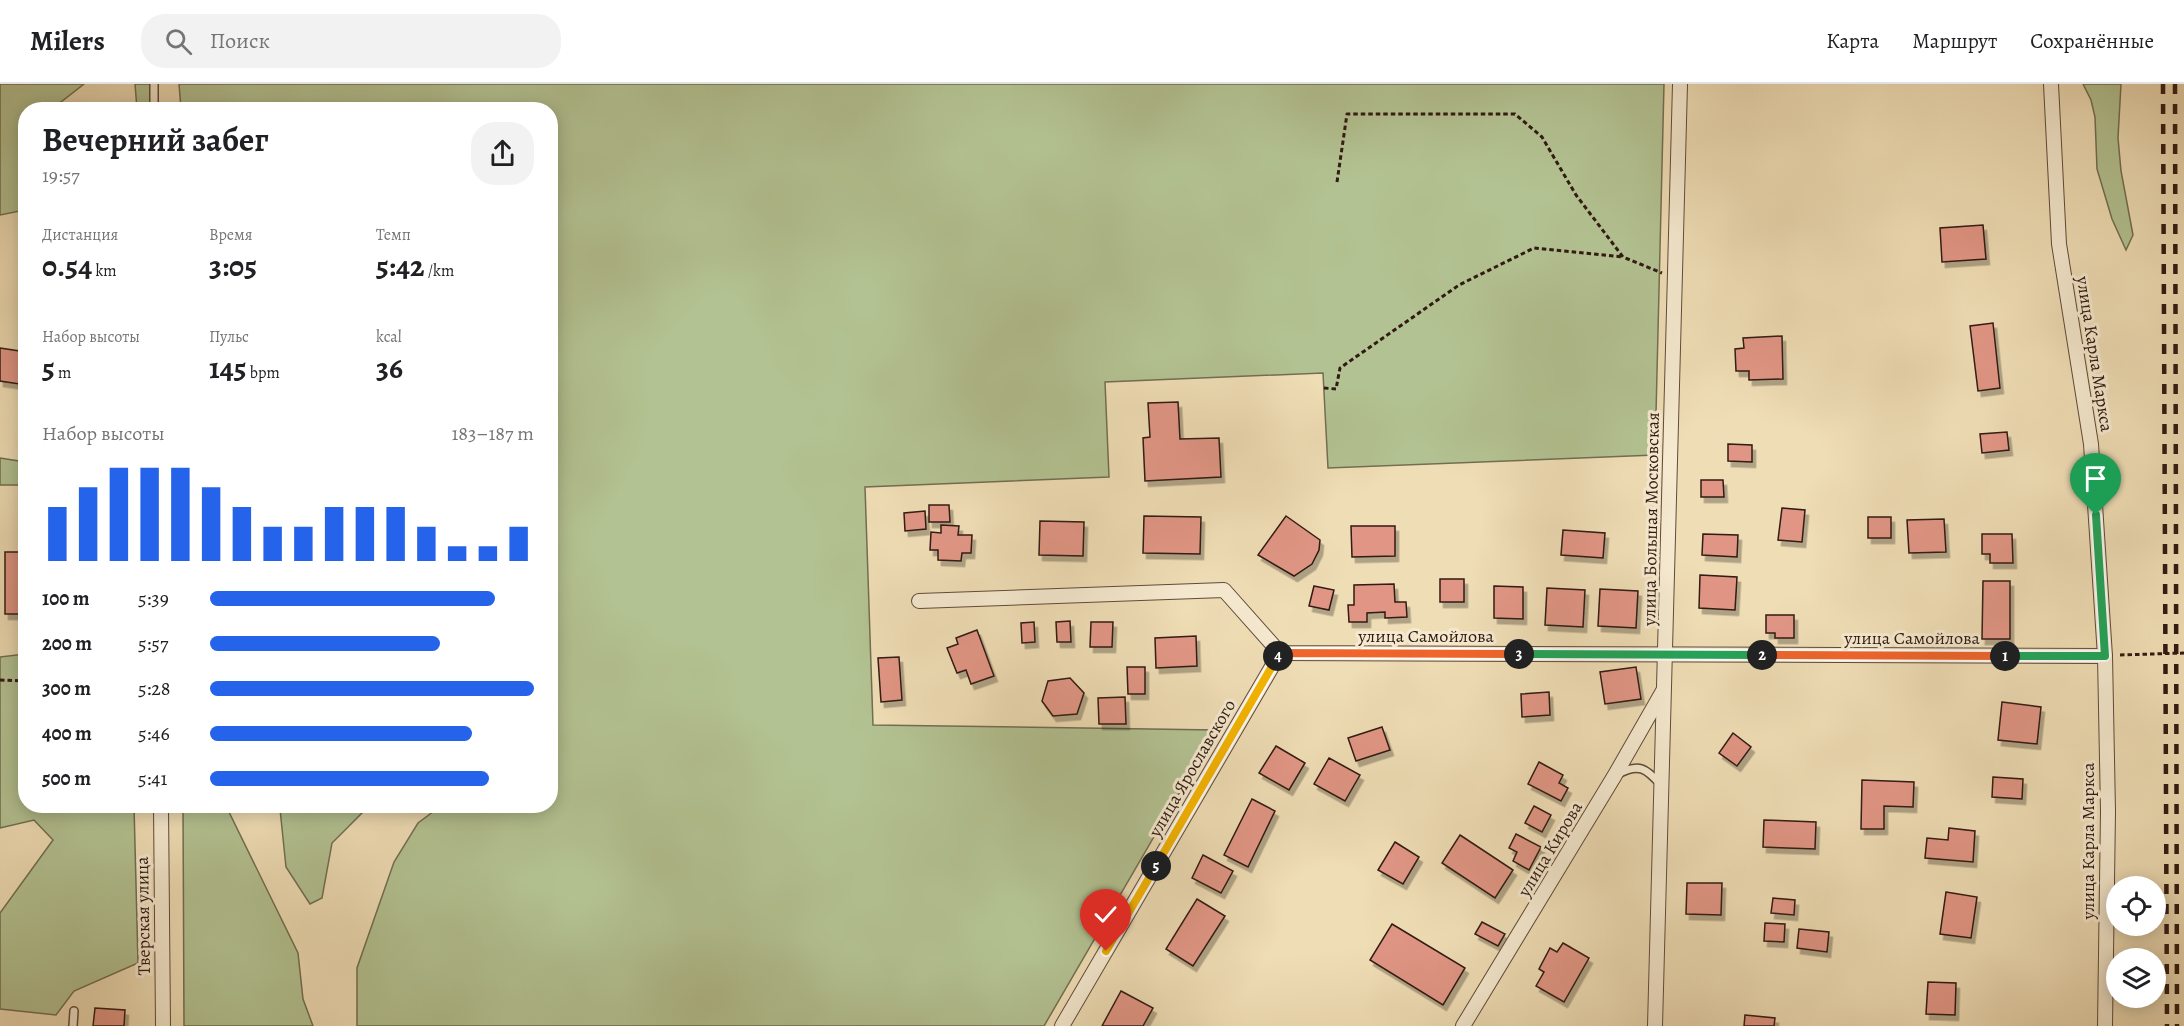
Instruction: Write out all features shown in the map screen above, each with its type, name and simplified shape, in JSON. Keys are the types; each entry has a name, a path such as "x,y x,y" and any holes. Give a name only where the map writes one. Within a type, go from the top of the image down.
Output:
{"street":[{"name":"улица Большая Московская","path":"1655,1026 1680,84"},
{"name":"улица Карла Маркса","path":"2051,84 2059,244 2091,444 2105,656 2108,811 2105,1026"},
{"path":"919,601 1224,590 1280,653"},
{"name":"улица Самойлова","path":"1280,653 2105,656"},
{"name":"улица Ярославского","path":"1062,1026 1280,653"},
{"name":"улица Кирова","path":"1463,1026 1615,776 1664,689"},
{"name":"Тверская улица","path":"161,813 163,1026"}],"lane":[{"path":"154,84 154,102"},
{"path":"1615,776 1630,768 1641,768 1651,774 1661,785"},
{"path":"72,1026 74,1011"}],"path":[{"path":"1337,182 1347,114 1515,114 1542,137 1576,195 1623,257"},
{"path":"1324,388 1336,389 1340,368 1459,285 1534,248 1623,257 1675,279"},
{"path":"2105,656 2184,652"},
{"path":"0,680 18,681"}],"green space":[{"path":"0,84 84,84 61,102 18,102 18,211 0,215"},
{"path":"135,84 155,84 157,102 136,102"},
{"path":"179,84 1664,84 1655,455 1328,468 1323,373 1105,382 1109,477 865,487 873,725 1216,730 1044,1026 357,1026 357,968 394,862 418,823 432,813 558,813 558,102 180,102"},
{"path":"2083,84 2121,84 2118,138 2121,171 2133,235 2126,250 2112,219 2097,169 2095,117 2091,100"},
{"path":"0,458 18,461 18,485 0,485"},
{"path":"18,655 18,813 134,813 138,963 74,991 56,1015 0,1009 0,913 53,840 34,820 0,828 0,657"},
{"path":"183,813 229,813 298,953 303,999 313,1026 184,1026"},
{"path":"280,813 362,813 332,843 322,898 310,904 286,867"}],"building":[{"path":"1983,225 1986,259 1942,262 1940,228"},
{"path":"1993,323 2000,388 1978,391 1970,326"},
{"path":"1782,336 1783,379 1749,380 1749,371 1736,371 1735,349 1744,348 1743,338"},
{"path":"0,348 18,351 18,384 0,381"},
{"path":"1178,402 1180,439 1219,438 1221,477 1145,481 1143,438 1150,437 1148,403"},
{"path":"2007,432 2009,450 1982,453 1980,434"},
{"path":"1728,444 1752,445 1752,462 1728,461"},
{"path":"1701,480 1723,480 1724,497 1701,497"},
{"path":"929,505 949,505 950,522 929,522"},
{"path":"1782,508 1805,510 1802,542 1778,540"},
{"path":"925,511 926,529 905,531 904,513"},
{"path":"1144,516 1201,517 1200,554 1143,553"},
{"path":"1286,516 1320,540 1319,550 1312,564 1294,576 1258,555"},
{"path":"1868,517 1891,517 1891,538 1868,538"},
{"path":"1944,519 1946,552 1909,553 1907,520"},
{"path":"1040,521 1084,522 1083,556 1039,555"},
{"path":"941,525 959,526 958,535 972,535 971,553 962,553 961,561 938,560 938,550 930,550 931,532 941,533"},
{"path":"1351,526 1395,526 1395,556 1352,557"},
{"path":"1563,530 1605,533 1603,558 1561,555"},
{"path":"1703,534 1738,535 1737,557 1702,555"},
{"path":"1982,534 2012,534 2013,563 1990,563 1990,554 1982,554"},
{"path":"5,552 18,552 18,614 5,614"},
{"path":"1700,575 1737,577 1735,610 1699,608"},
{"path":"1440,579 1464,579 1464,602 1440,602"},
{"path":"1983,581 2010,581 2010,639 1982,639"},
{"path":"1394,584 1395,602 1406,602 1407,617 1385,618 1385,612 1367,613 1367,622 1349,622 1348,605 1354,605 1354,585"},
{"path":"1314,586 1334,590 1329,610 1309,606"},
{"path":"1494,586 1523,587 1523,619 1494,618"},
{"path":"1547,588 1585,590 1583,627 1545,625"},
{"path":"1600,589 1638,591 1636,628 1598,626"},
{"path":"1766,615 1794,615 1794,638 1775,638 1775,633 1766,633"},
{"path":"1070,621 1071,642 1057,642 1056,622"},
{"path":"1034,622 1035,642 1022,643 1021,623"},
{"path":"1091,622 1113,622 1112,647 1090,647"},
{"path":"977,630 994,676 971,684 966,670 957,673 947,648 958,644 956,638"},
{"path":"1196,636 1197,666 1156,668 1155,638"},
{"path":"899,657 902,700 881,702 878,658"},
{"path":"1127,667 1145,667 1145,694 1128,694"},
{"path":"1636,667 1641,699 1605,704 1600,672"},
{"path":"1070,678 1084,693 1077,714 1053,716 1042,701 1048,681"},
{"path":"1549,692 1550,715 1522,717 1521,694"},
{"path":"1125,697 1126,724 1099,724 1098,698"},
{"path":"2002,702 2041,707 2037,744 1998,740"},
{"path":"1382,727 1390,750 1356,761 1348,738"},
{"path":"1733,733 1751,747 1737,766 1719,753"},
{"path":"1276,746 1305,763 1289,790 1259,773"},
{"path":"1329,758 1360,775 1345,801 1314,784"},
{"path":"1539,762 1563,775 1559,783 1568,788 1561,801 1528,784"},
{"path":"1993,777 2023,779 2022,799 1992,797"},
{"path":"1862,780 1914,782 1913,807 1884,806 1884,829 1861,829"},
{"path":"1252,799 1275,811 1248,867 1224,855"},
{"path":"1534,806 1551,815 1542,832 1525,823"},
{"path":"1764,820 1816,822 1815,849 1763,847"},
{"path":"1949,828 1975,831 1973,862 1925,858 1927,838 1948,840"},
{"path":"1516,834 1541,847 1529,870 1513,861 1517,852 1509,848"},
{"path":"1460,835 1513,870 1495,898 1442,863"},
{"path":"1395,842 1419,857 1403,884 1378,870"},
{"path":"1203,855 1233,871 1221,893 1192,878"},
{"path":"1687,883 1722,883 1721,915 1686,914"},
{"path":"1946,892 1977,897 1971,938 1940,934"},
{"path":"1773,898 1795,900 1794,915 1771,913"},
{"path":"1197,899 1225,916 1193,966 1166,949"},
{"path":"1482,922 1505,934 1498,946 1475,934"},
{"path":"1765,923 1785,924 1784,942 1764,941"},
{"path":"1392,924 1465,968 1443,1005 1370,960"},
{"path":"1799,929 1829,932 1827,952 1797,948"},
{"path":"1563,943 1589,958 1564,1002 1536,986 1544,972 1539,969 1550,948 1557,952"},
{"path":"1928,982 1956,983 1955,1015 1926,1014"},
{"path":"1121,991 1153,1008 1143,1026 1102,1026"},
{"path":"95,1008 125,1010 124,1026 93,1026"},
{"path":"1745,1015 1775,1018 1774,1026 1744,1026"}],"railway":[{"path":"2163,84 2167,1026"},
{"path":"2175,84 2177,1026"}],"route":[{"path":"1106,951 1280,653 2105,656 2096,515"}]}
